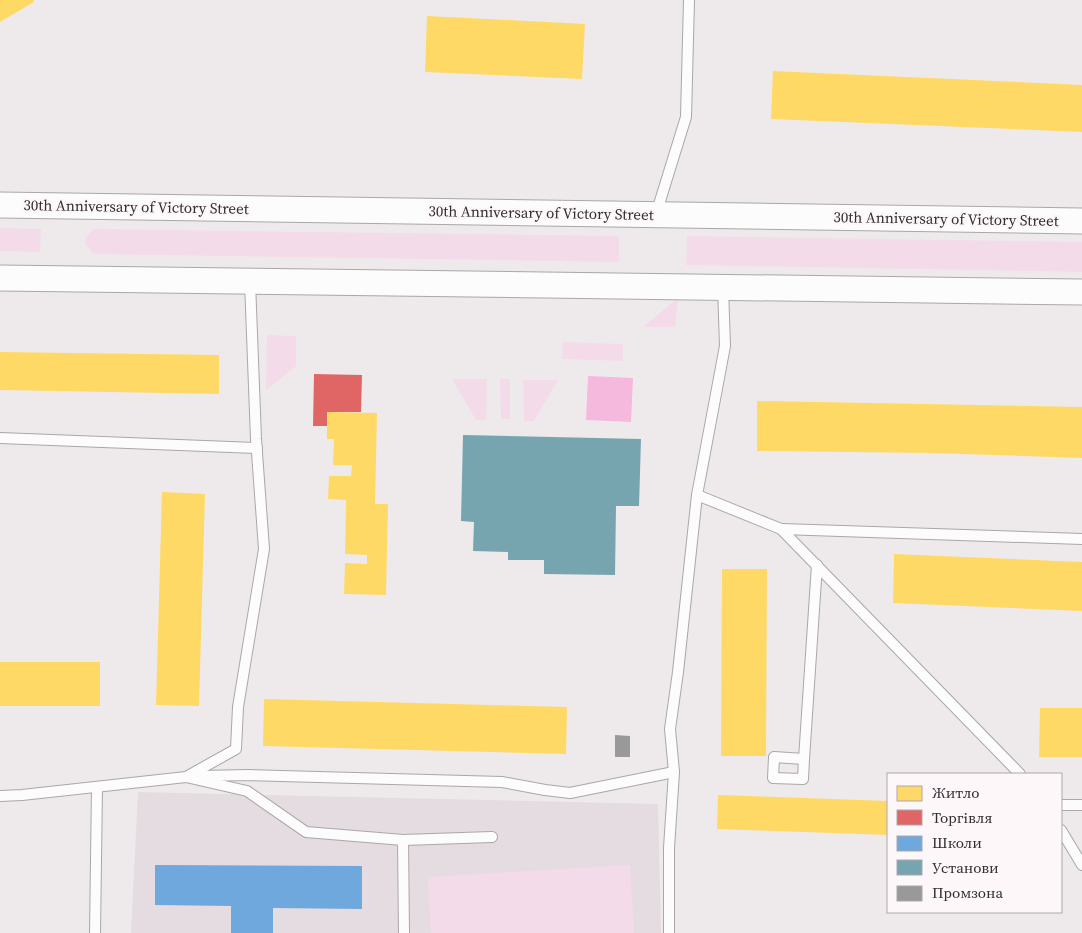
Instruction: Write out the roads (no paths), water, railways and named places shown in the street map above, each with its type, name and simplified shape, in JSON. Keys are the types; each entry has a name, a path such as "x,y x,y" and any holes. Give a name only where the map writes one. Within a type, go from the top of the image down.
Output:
{"street":[{"name":"30th Anniversary of Victory Street","path":"0,205 1082,221"},
{"path":"0,278 1082,292"}],"lane":[{"path":"656,215 686,117 690,0"},
{"path":"186,777 236,749 238,707 264,550 257,448 250,281"},
{"path":"669,933 669,848 674,772 670,729 697,495 725,346 723,287"},
{"path":"0,438 257,448"},
{"path":"697,495 781,530 1082,539"},
{"path":"781,530 1019,773"},
{"path":"804,759 817,565"},
{"path":"0,796 186,777 250,775 502,782 545,790 570,792 674,772"},
{"path":"186,777 247,791 306,832 404,840 492,837"},
{"path":"95,933 96,787"},
{"path":"1062,805 1082,805"},
{"path":"1062,832 1082,865"},
{"path":"404,840 404,933"}]}
